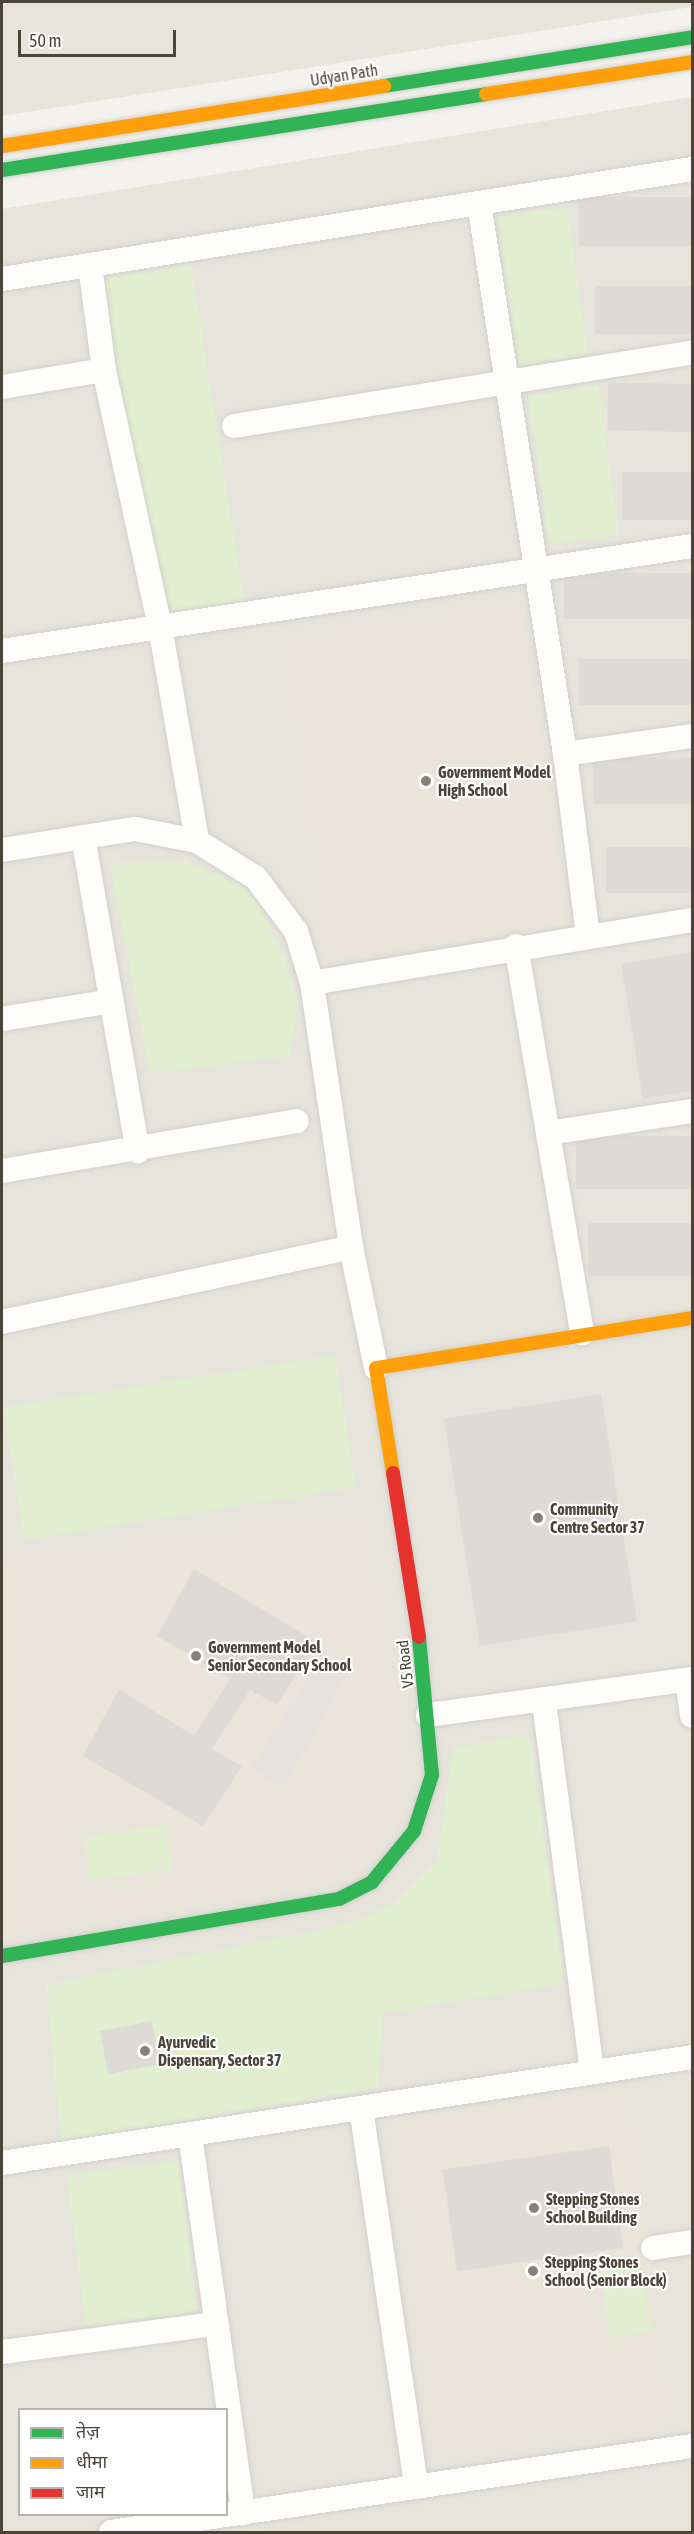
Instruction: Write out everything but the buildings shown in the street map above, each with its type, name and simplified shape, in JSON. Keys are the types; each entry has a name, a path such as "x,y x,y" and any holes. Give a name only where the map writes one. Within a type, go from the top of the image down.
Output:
{"main road":[{"name":"Udyan Path","path":"2,146 693,37"},
{"path":"2,170 693,62"},
{"path":"376,1368 582,1333 693,1318"},
{"name":"V5 Road","path":"2,1956 339,1899 372,1882 414,1831 432,1775 428,1715 376,1368"}],"street":[{"path":"2,279 693,169"},
{"path":"478,203 566,754 588,936"},
{"path":"90,265 104,370 160,627 197,841"},
{"path":"234,426 693,353"},
{"path":"2,387 104,370"},
{"path":"2,646 160,627 693,546"},
{"path":"566,754 693,736"},
{"path":"2,850 135,829 197,841 256,878 296,931 312,983 351,1247 376,1368"},
{"path":"83,837 138,1150"},
{"path":"312,983 516,946 693,920"},
{"path":"516,946 582,1333"},
{"path":"2,1018 112,1001"},
{"path":"548,1132 693,1111"},
{"path":"2,1172 297,1121"},
{"path":"2,1322 351,1247"},
{"path":"428,1715 544,1702 690,1680 693,1716"},
{"path":"544,1702 592,2072"},
{"path":"2,2163 693,2057"},
{"path":"361,2108 417,2487"},
{"path":"190,2134 227,2408"},
{"path":"653,2248 693,2242"},
{"path":"2,2352 215,2324"},
{"path":"228,2412 243,2513"},
{"path":"228,2515 693,2446"},
{"path":"111,2532 222,2516"}],"shaded area":[{"path":"2,2 692,2 692,7 2,116"},
{"path":"692,97 692,2532 2,2532 2,209"},
{"name":"Government Model High School","path":"520,603 566,927 329,960 283,636"},
{"name":"Government Model Senior Secondary School","path":"363,1507 407,1751 403,1817 370,1862 324,1886 2,1940 2,1561"},
{"path":"321,1658 346,1677 283,1790 251,1767"},
{"name":"Stepping Stones School (Senior Block)","path":"628,2088 669,2424 435,2453 394,2117"}],"green space":[{"path":"567,207 588,356 519,365 498,217"},
{"path":"191,265 245,606 156,620 102,279"},
{"path":"598,386 619,535 550,544 529,396"},
{"path":"184,861 251,889 287,962 298,1004 290,1056 150,1074 110,863"},
{"path":"335,1355 356,1487 24,1540 3,1408"},
{"path":"520,1736 530,1738 564,1984 383,2013 378,2087 61,2142 46,1984 339,1926 393,1905 437,1860 453,1748"},
{"path":"166,1825 172,1870 90,1881 84,1837"},
{"path":"178,2161 197,2312 85,2326 67,2175"},
{"path":"640,2259 651,2331 610,2338 599,2266"}],"traffic: fast":[{"path":"384,86 692,37"},
{"path":"2,170 486,94"},
{"path":"2,1956 339,1899 372,1882 414,1831 432,1775 419,1637"}],"traffic: slow":[{"path":"486,94 692,62"},
{"path":"2,146 384,86"},
{"path":"393,1473 376,1368 692,1318"}],"traffic: jam":[{"path":"393,1473 419,1637"}],"place":[{"name":"Government Model High School","path":"426,781"},
{"name":"Community Centre Sector 37","path":"538,1518"},
{"name":"Government Model Senior Secondary School","path":"196,1656"},
{"name":"Ayurvedic Dispensary, Sector 37","path":"145,2051"},
{"name":"Stepping Stones School Building","path":"534,2208"},
{"name":"Stepping Stones School (Senior Block)","path":"533,2271"}]}
